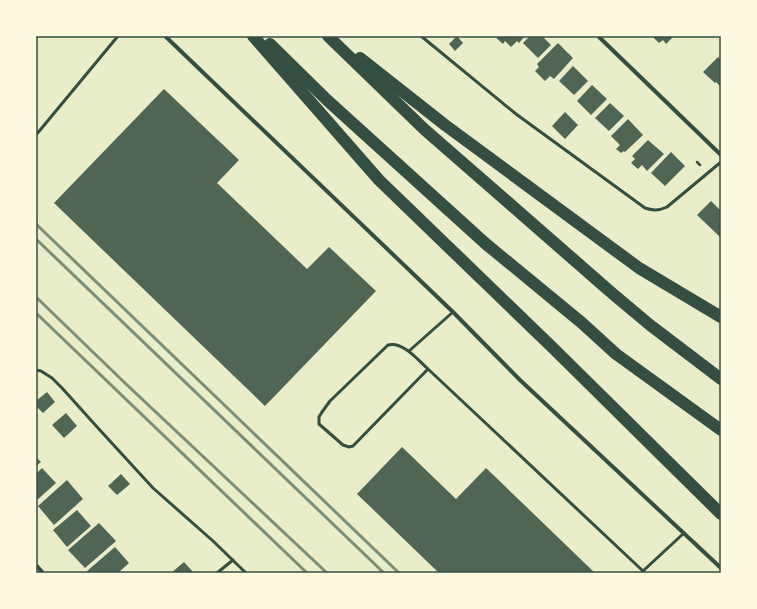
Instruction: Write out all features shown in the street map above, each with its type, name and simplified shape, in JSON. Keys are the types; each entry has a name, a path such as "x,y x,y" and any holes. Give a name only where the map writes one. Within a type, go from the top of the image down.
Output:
{"highway":[{"path":"253,36 379,180 554,349 721,514"},
{"path":"262,36 326,100 486,244 582,323 616,354 721,430"},
{"path":"328,36 424,129 554,243 650,325 721,379"},
{"path":"333,36 446,126 639,268 721,317"}],"street":[{"path":"165,36 453,312 520,380 721,568"},
{"path":"598,36 721,155"},
{"path":"36,565 43,573"}],"lane":[{"path":"36,135 118,36"},
{"path":"421,36 516,114 645,208 662,210 667,207 721,162"},
{"path":"409,351 453,312"},
{"path":"428,369 353,446 349,448 343,445 319,424 319,417 330,401 388,345 398,345 409,351 643,571 684,533"},
{"path":"36,370 41,371 52,378 153,488 213,540 246,573"},
{"path":"217,573 233,560"}],"path":[{"path":"697,162 700,165"}],"building":[{"path":"457,36 463,43 455,51 449,44"},
{"path":"494,36 525,36 519,43 517,41 511,47 505,41 503,44"},
{"path":"530,36 542,36 551,45 538,58 523,43"},
{"path":"652,36 674,36 666,44 663,40 659,43"},
{"path":"558,43 573,58 554,79 550,76 545,81 535,71 539,67 537,64"},
{"path":"718,57 721,60 721,87 703,72"},
{"path":"573,66 588,81 574,95 559,81"},
{"path":"592,85 607,99 591,115 577,101"},
{"path":"164,89 239,160 217,183 307,269 329,247 376,291 265,406 54,203"},
{"path":"610,103 624,116 609,131 595,118"},
{"path":"565,112 578,125 565,139 552,126"},
{"path":"628,119 643,135 625,152 624,151 621,153 616,149 620,145 611,136"},
{"path":"648,140 664,154 647,171 642,165 638,169 631,163 635,159 632,156"},
{"path":"671,152 685,166 665,186 651,173"},
{"path":"711,201 721,211 721,238 697,215"},
{"path":"47,392 55,402 43,413 36,406 36,401"},
{"path":"66,413 77,426 64,438 52,425"},
{"path":"402,447 456,499 486,468 595,573 439,573 357,494"},
{"path":"36,457 41,462 36,466"},
{"path":"42,468 56,483 36,501 36,474"},
{"path":"121,474 130,484 117,495 108,486"},
{"path":"67,480 83,499 54,525 38,506"},
{"path":"77,510 91,526 67,547 53,530"},
{"path":"99,523 116,541 85,568 68,550"},
{"path":"115,547 129,563 118,573 89,573 87,571"},
{"path":"184,562 194,573 171,573"}],"railway":[{"path":"36,224 399,573"},
{"path":"36,239 384,573"},
{"path":"36,297 327,573"},
{"path":"36,313 307,573"}]}
